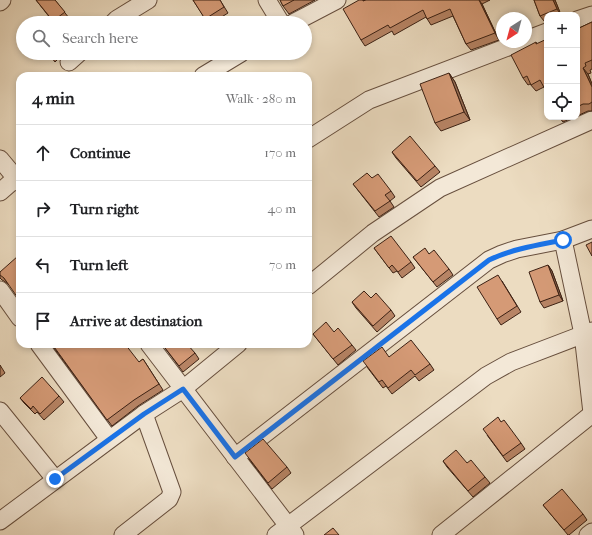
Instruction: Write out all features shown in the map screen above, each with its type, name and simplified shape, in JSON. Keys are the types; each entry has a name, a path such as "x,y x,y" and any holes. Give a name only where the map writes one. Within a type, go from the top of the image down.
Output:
{"street":[{"path":"122,16 148,0"},
{"path":"267,0 277,16"},
{"path":"306,16 337,0"},
{"path":"580,19 592,15"},
{"path":"532,38 544,33"},
{"path":"312,136 368,100 505,48"},
{"path":"210,72 229,60"},
{"path":"312,283 373,233 440,188 592,120"},
{"path":"0,159 16,179"},
{"path":"0,192 16,182"},
{"path":"235,457 489,260 517,249 563,240 592,229"},
{"path":"441,535 592,413 587,332 563,240"},
{"path":"0,290 16,312"},
{"path":"152,348 235,457 287,532 486,376 511,362 587,332"},
{"path":"42,348 109,439"},
{"path":"0,520 109,439 183,389 233,348"},
{"path":"0,412 55,479"},
{"path":"123,535 169,498 172,492 144,414"},
{"path":"588,535 592,532"}],"building":[{"path":"36,0 55,0 65,12 60,16 49,16"},
{"path":"193,0 220,0 224,7 210,16 203,16"},
{"path":"280,0 294,0 283,6"},
{"path":"359,0 479,0 495,33 466,44 450,9 427,19 423,10 390,28 388,25 361,40 343,9"},
{"path":"534,0 553,0 557,9 550,12 544,12 544,14 540,16"},
{"path":"592,22 592,60 585,63 586,66 583,68 592,87 592,102 580,106 580,48 580,28"},
{"path":"544,40 544,87 540,80 531,85 527,76 523,78 511,55 524,48 532,48 532,44 536,42 536,44"},
{"path":"449,73 464,112 435,123 420,84"},
{"path":"410,136 435,166 417,181 392,152"},
{"path":"367,173 372,178 378,174 391,191 385,195 390,201 375,211 353,184"},
{"path":"391,236 411,262 398,272 392,265 389,268 374,248"},
{"path":"592,242 592,256 586,245"},
{"path":"425,248 429,254 434,250 449,269 433,282 413,257"},
{"path":"16,258 16,295 4,278 0,275 0,272"},
{"path":"548,265 559,295 540,302 529,272"},
{"path":"498,275 517,306 497,319 477,287"},
{"path":"364,291 371,298 376,293 391,310 373,326 352,302"},
{"path":"326,322 334,332 338,328 352,345 333,359 313,334"},
{"path":"411,340 430,364 415,375 411,370 388,388 382,380 379,382 363,361 382,347 389,357"},
{"path":"55,348 128,348 139,362 143,359 159,384 107,420"},
{"path":"165,348 191,348 195,353 179,366"},
{"path":"42,377 59,396 40,414 33,406 31,409 20,398"},
{"path":"498,417 501,422 504,420 521,443 503,456 483,429"},
{"path":"263,439 287,467 268,483 245,453"},
{"path":"456,450 467,463 471,460 485,477 468,491 443,461"},
{"path":"562,489 583,514 564,530 543,505"},
{"path":"333,528 339,535 324,535"}],"route":[{"path":"55,479 144,414 183,389 235,457 489,260 517,249 563,240"}]}
